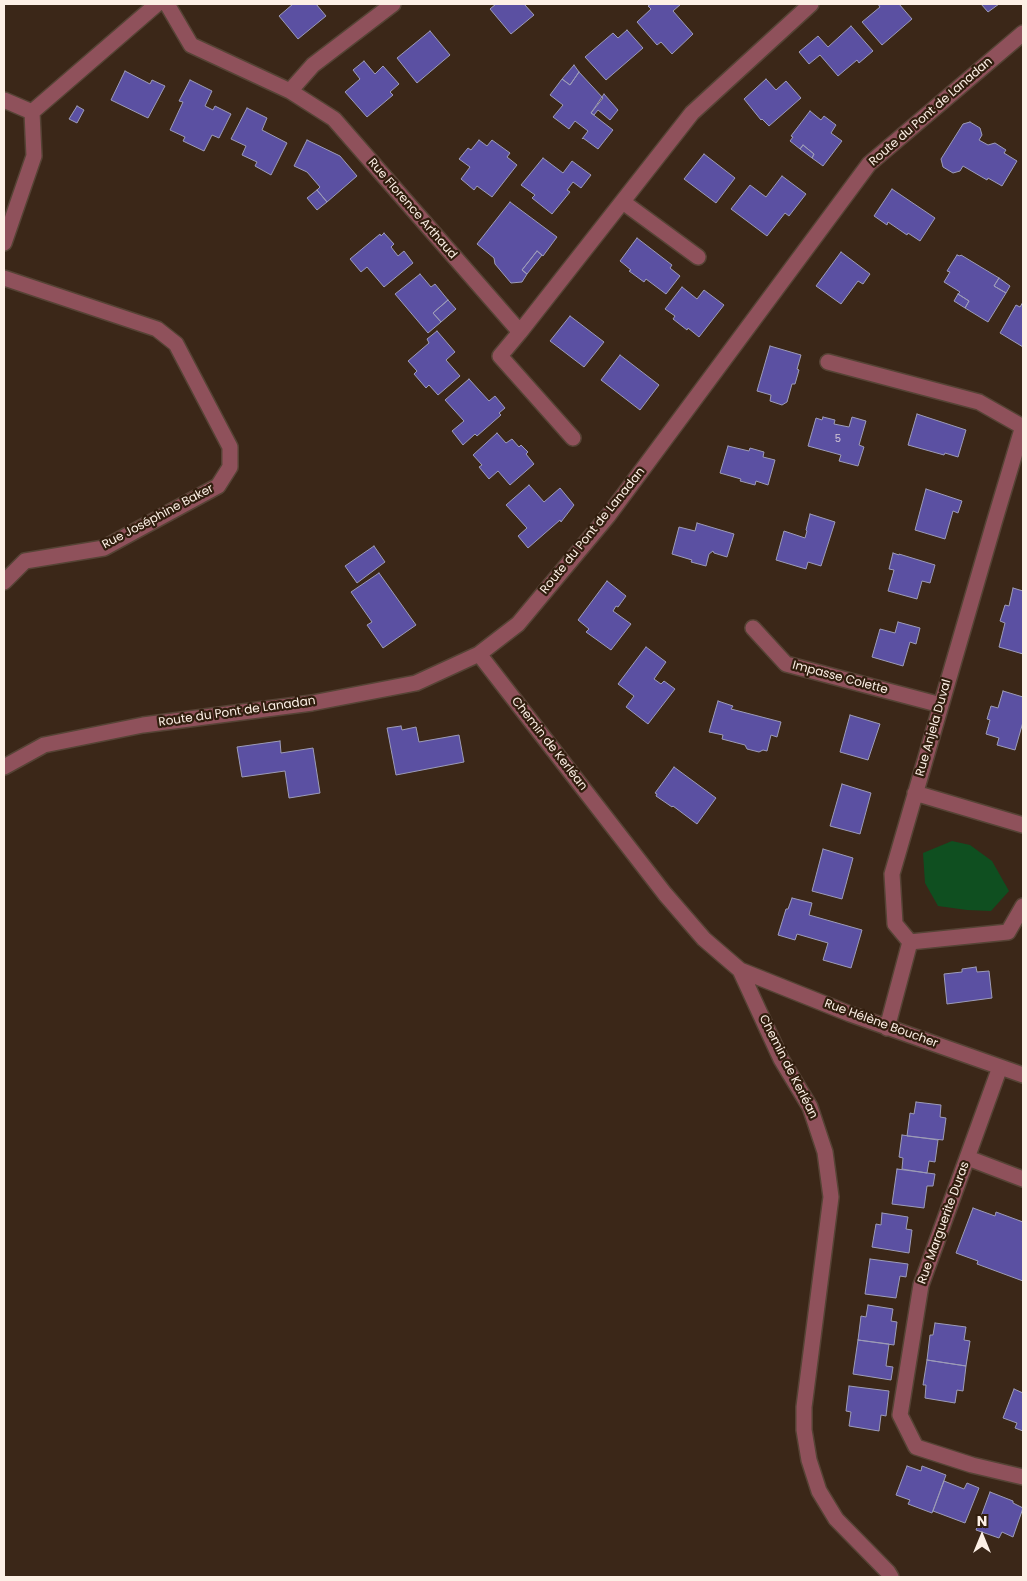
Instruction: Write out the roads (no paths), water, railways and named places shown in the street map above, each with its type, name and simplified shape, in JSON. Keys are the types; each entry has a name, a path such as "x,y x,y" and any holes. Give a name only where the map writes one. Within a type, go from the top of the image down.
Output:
{"street":[{"path":"32,112 157,4"},
{"name":"Rue Florence Arthaud","path":"167,4 191,44 290,91 334,119 520,332"},
{"path":"290,91 313,65 393,4"},
{"path":"573,438 500,356 692,114 811,4"},
{"name":"Route du Pont de Lanadan","path":"4,767 44,745 134,726 312,703 416,683 479,654 518,624 608,516 869,164 1023,33"},
{"path":"4,100 32,112"},
{"path":"4,243 34,156 32,112"},
{"path":"623,202 698,257"},
{"name":"Rue Joséphine Baker","path":"4,278 157,329 176,344 230,446 230,467 218,486 104,548 25,561 4,582"},
{"path":"828,362 979,402 1023,426"},
{"name":"Rue Anjela Duval","path":"910,942 895,924 892,874 1023,426"},
{"name":"Impasse Colette","path":"753,628 786,664 941,705"},
{"name":"Chemin de Kerléan","path":"479,654 666,894 704,939 740,970 781,1059 810,1107 821,1136 829,1174 831,1197 804,1407 804,1430 809,1460 819,1491 836,1518 891,1577"},
{"path":"915,793 1023,825"},
{"path":"887,1028 910,942 1008,932 1023,906"},
{"name":"Rue Hélène Boucher","path":"740,970 887,1028 1023,1076"},
{"name":"Rue Marguerite Duras","path":"1000,1067 921,1286 900,1415 916,1447 972,1466 1023,1477"},
{"path":"968,1158 1023,1179"}]}
